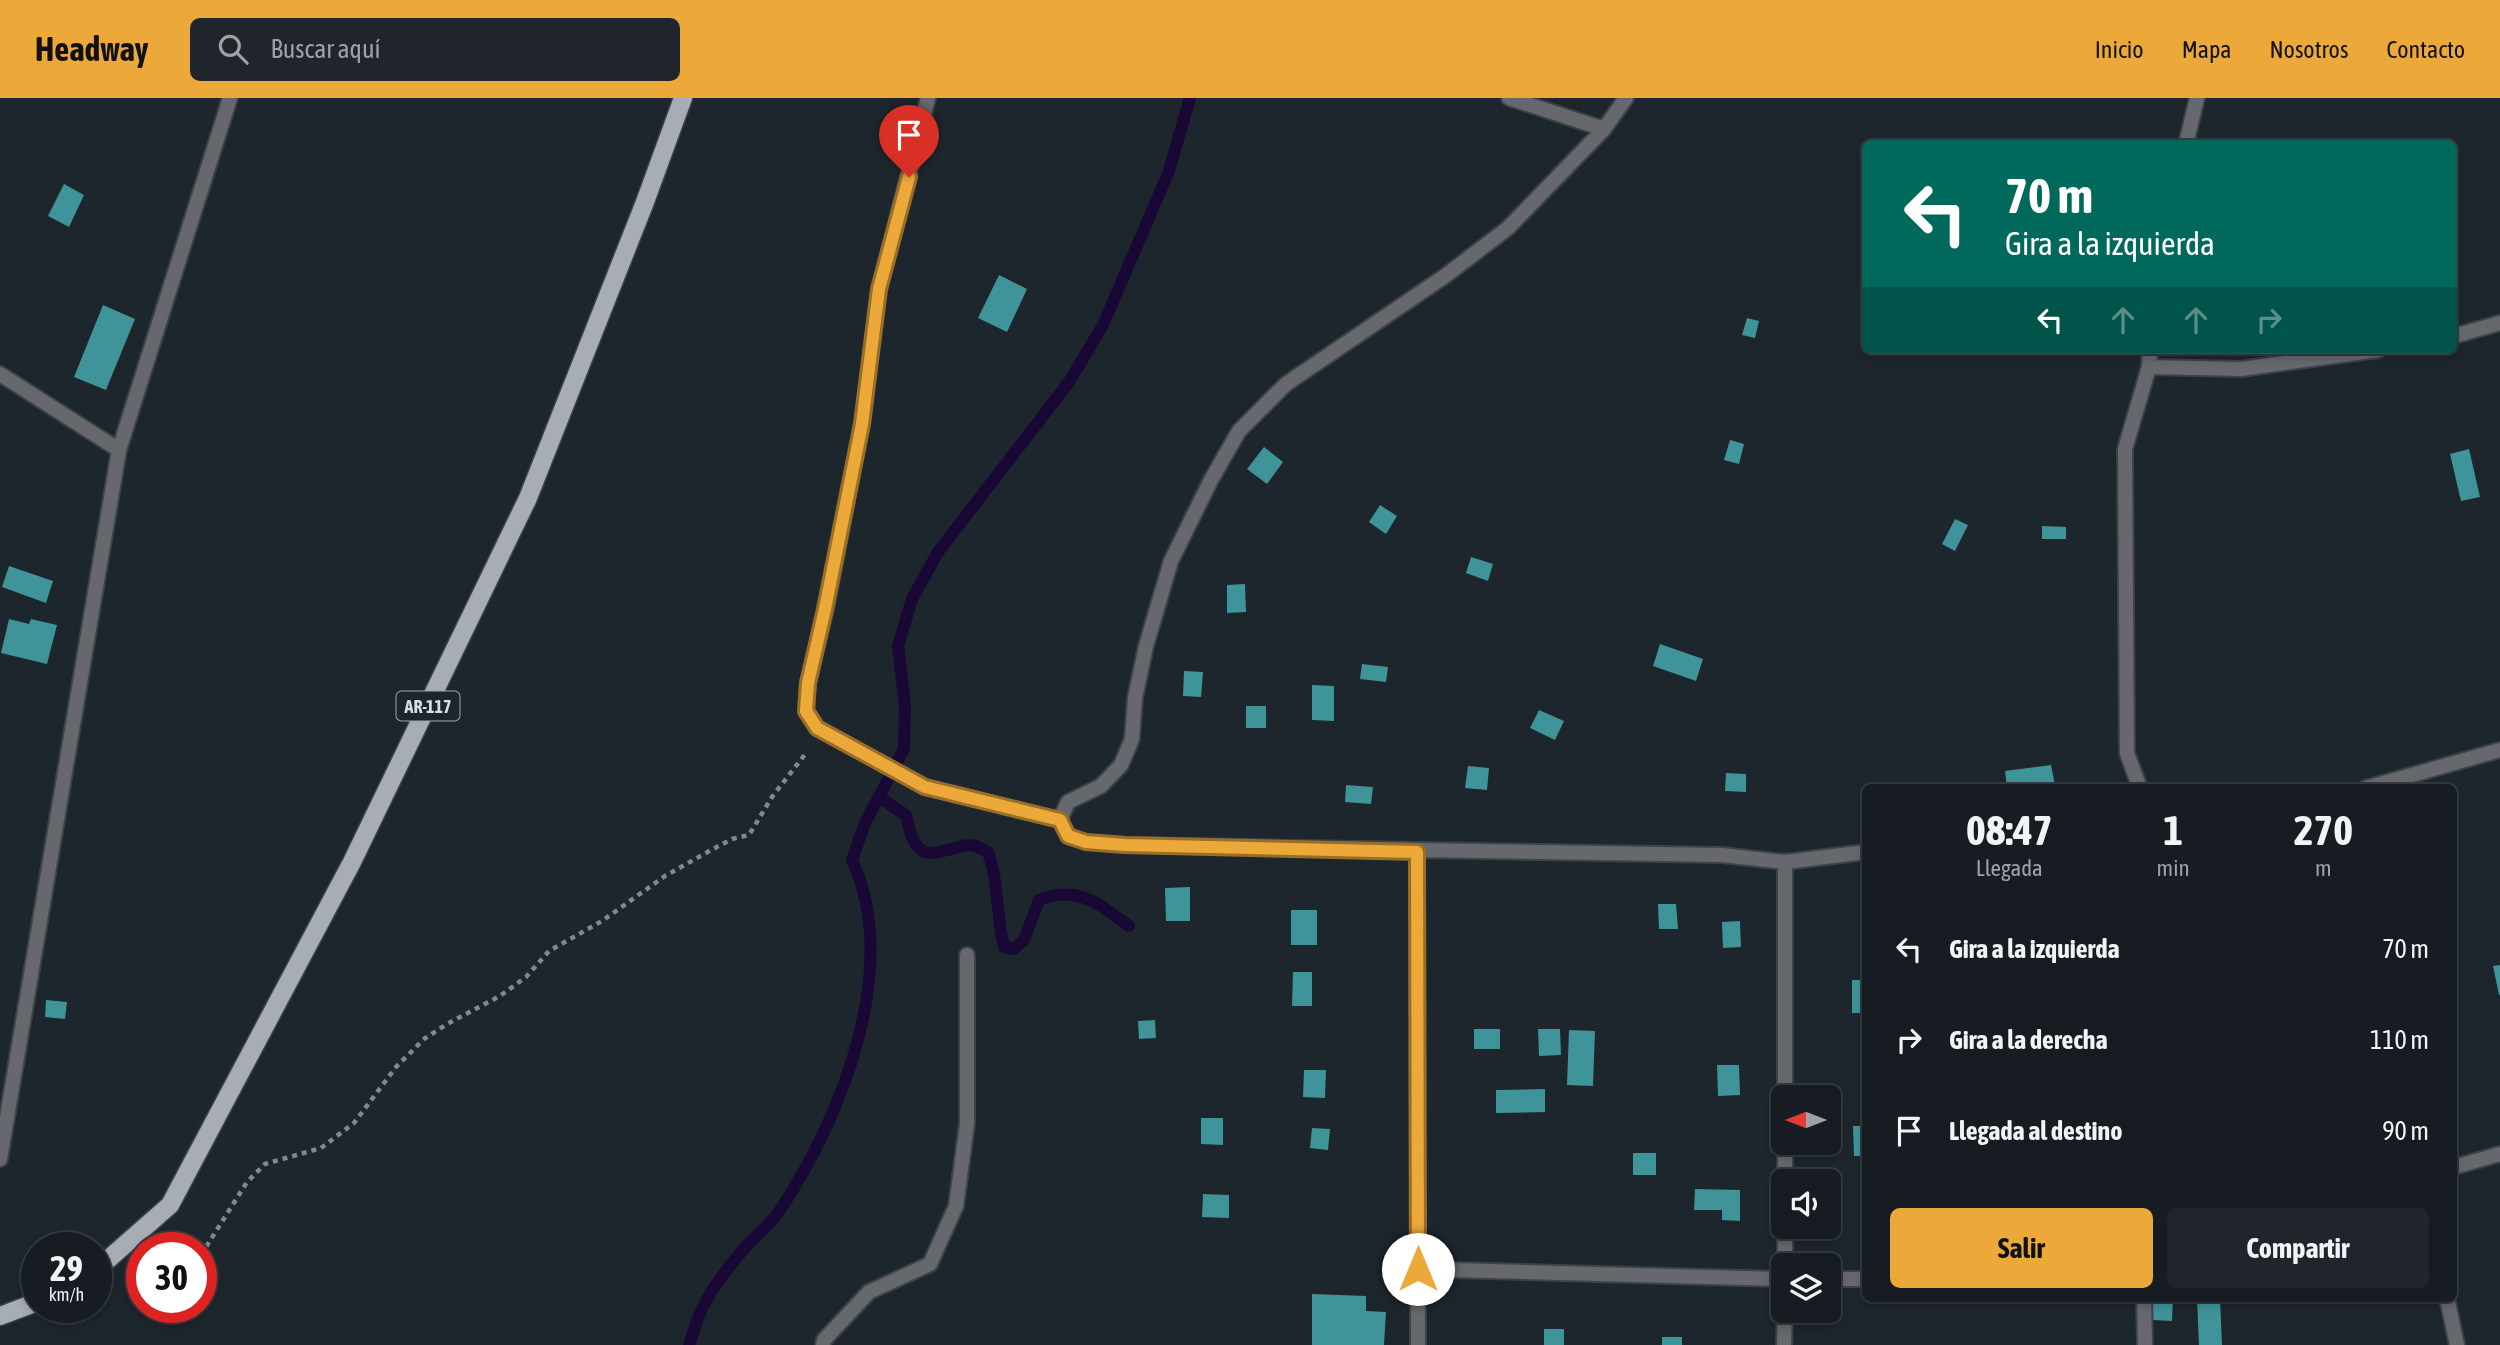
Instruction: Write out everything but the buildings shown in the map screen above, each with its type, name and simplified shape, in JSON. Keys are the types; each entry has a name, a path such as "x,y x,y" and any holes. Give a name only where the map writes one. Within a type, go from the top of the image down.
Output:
{"main road":[{"name":"AR-117","path":"112,1256 170,1205 352,862 528,498 645,202 683,98"},
{"path":"0,1316 21,1308"}],"street":[{"path":"0,1159 119,450 230,98"},
{"path":"929,98 879,289 862,424 808,683 806,711 817,728 925,787 1060,820 1068,836 1086,842 1417,852 1722,855 1785,862 1862,852"},
{"path":"1509,98 1604,129"},
{"path":"1060,820 1068,802 1101,786 1121,765 1132,739 1135,698 1146,646 1171,561 1239,431 1286,384 1445,276 1508,228 1604,129 1626,98"},
{"path":"2187,140 2197,98"},
{"path":"2457,335 2500,323"},
{"path":"2139,784 2127,753 2125,449 2149,367 2150,354"},
{"path":"2149,367 2241,369 2349,354"},
{"path":"0,374 119,450"},
{"path":"2380,784 2500,750"},
{"path":"1417,852 1418,1345"},
{"path":"1785,862 1785,1085"},
{"path":"823,1345 824,1340 869,1292 930,1264 956,1206 967,1124 967,955"},
{"path":"2457,1166 2500,1154"},
{"path":"1418,1269 1771,1279"},
{"path":"1841,1279 1862,1279"},
{"path":"2144,1302 2145,1345"},
{"path":"2448,1302 2457,1345"},
{"path":"1784,1345 1785,1323"}],"path":[{"path":"215,1232 247,1182 265,1164 321,1148 354,1123 396,1067 424,1040 447,1024 500,996 526,977 549,951 602,920 665,876 732,839 749,835 786,776 800,763 817,728"}],"waterway":[{"path":"689,1345 702,1310 717,1283 744,1249 768,1226 803,1173 843,1087 858,1041 867,994 870,947 866,902 852,860 865,823 904,749 905,705 898,646 912,599 938,552 1069,382 1103,325 1169,171 1190,98"},
{"path":"879,797 906,815 912,837 923,851 931,853 972,845 988,852 1004,947 1014,949 1024,940 1039,900 1053,896 1065,894 1087,899 1129,926"}],"route":[{"path":"909,177 879,289 862,424 808,683 806,711 817,728 925,787 1060,820 1068,836 1086,842 1417,852 1418,1269"}]}
